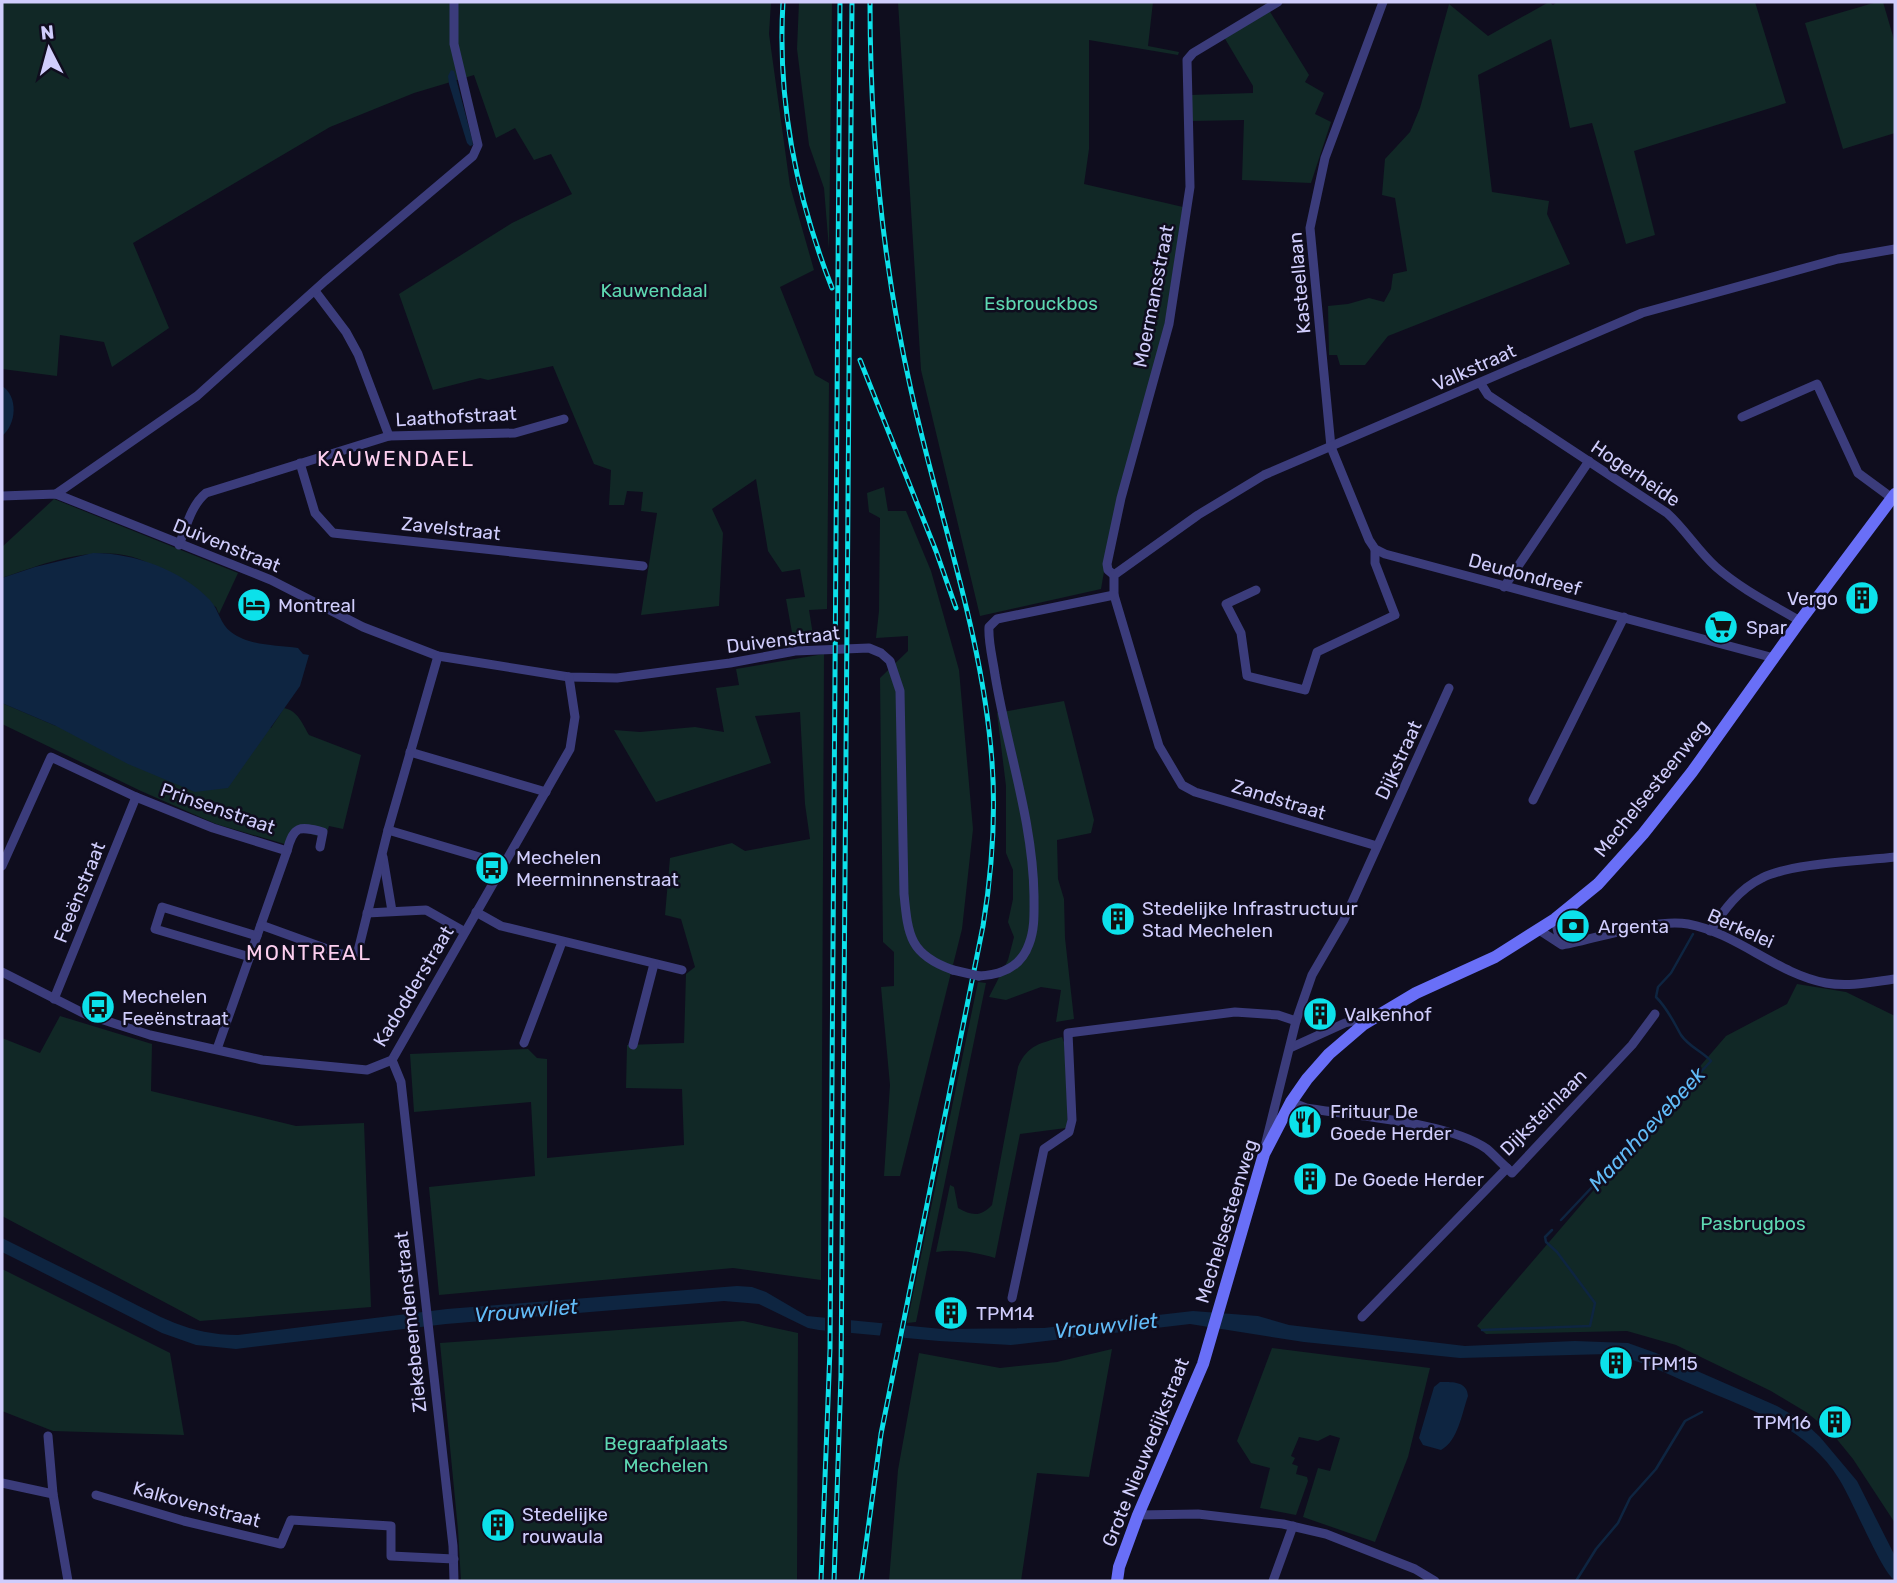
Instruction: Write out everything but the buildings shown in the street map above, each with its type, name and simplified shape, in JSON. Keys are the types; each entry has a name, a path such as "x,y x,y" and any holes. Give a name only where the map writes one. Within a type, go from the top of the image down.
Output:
{"main road":[{"name":"Mechelsesteenweg","path":"1210,1338 1264,1154 1291,1102 1307,1079 1329,1054 1364,1024 1416,993 1495,957 1555,919 1598,884 1643,834 1692,772 1894,496"},
{"name":"Grote Nieuwedijkstraat","path":"1117,1581 1119,1567 1138,1515 1203,1364 1210,1338"}],"street":[{"path":"56,494 197,396 473,156 478,145 454,44 454,2"},
{"name":"Moermansstraat","path":"1114,575 1108,570 1107,564 1121,498 1169,324 1190,187 1186,63 1192,53 1278,2"},
{"name":"Kasteellaan","path":"1331,447 1310,228 1325,158 1383,2"},
{"name":"Valkstraat","path":"1114,575 1198,514 1264,475 1642,313 1838,259 1895,249"},
{"path":"315,291 352,343 389,436"},
{"name":"Hogerheide","path":"1481,384 1488,395 1667,513 1683,527 1713,565 1754,595 1800,621"},
{"path":"1742,417 1817,384 1858,474 1894,496"},
{"name":"Laathofstraat","path":"179,545 194,508 206,494 300,463 389,436 515,433 564,419"},
{"path":"1256,590 1226,604 1241,633 1247,676 1305,690 1317,652 1395,615 1375,563 1376,549 1369,540 1331,447"},
{"path":"1504,587 1589,461"},
{"name":"Zavelstraat","path":"300,463 315,513 333,533 643,566"},
{"name":"Duivenstraat","path":"2,496 56,494 271,580 363,627 438,656 569,677 617,678 730,663 795,651 874,649 894,667 900,691 904,889 911,938 922,955 954,970 979,976 999,974 1013,967 1029,946 1034,921 1034,888 1028,835 999,698 989,627 997,619 1114,595"},
{"name":"Deudondreef","path":"1376,549 1385,554 1504,587 1774,658"},
{"path":"1114,575 1114,595"},
{"name":"Zandstraat","path":"1114,595 1154,730 1167,761 1182,785 1195,792 1377,846"},
{"path":"1533,800 1624,617"},
{"path":"261,925 348,955 354,954 360,946 388,830 438,656"},
{"name":"Kadodderstraat","path":"2,972 85,1014 150,1035 261,1060 367,1070 392,1060 570,749 575,717 569,677"},
{"name":"Dijkstraat","path":"1377,846 1449,688"},
{"path":"410,752 546,792"},
{"name":"Prinsenstraat","path":"2,866 51,757 136,797 213,828 288,851"},
{"name":"Feeënstraat","path":"54,999 136,797"},
{"name":"Prinsenstraat","path":"217,1049 292,835 297,829 304,827 324,828 320,847"},
{"path":"388,830 503,864"},
{"path":"1264,1154 1270,1120 1296,1021 1312,975 1344,920 1377,846"},
{"path":"382,853 392,911"},
{"path":"1710,931 1728,905 1749,886 1764,877 1786,870 1895,857"},
{"path":"250,957 155,929 162,907 257,936"},
{"path":"367,913 426,910 465,932"},
{"path":"477,912 501,926 682,970"},
{"path":"1555,919 1559,937 1571,944"},
{"name":"Berkelei","path":"1571,944 1657,925 1688,924 1710,931 1799,974 1824,983 1850,985 1895,979"},
{"path":"1539,930 1562,945 1571,944"},
{"path":"524,1042 562,942"},
{"path":"633,1045 654,964"},
{"path":"1012,1298 1044,1149 1069,1132 1072,1121 1068,1033 1235,1012 1278,1016 1296,1021"},
{"name":"Dijksteinlaan","path":"1362,1317 1507,1168 1513,1172 1632,1045 1655,1014"},
{"name":"Mechelsesteenweg","path":"1290,1048 1345,1023 1353,1021 1364,1024"},
{"name":"Ziekebeemdenstraat","path":"392,1060 401,1082 454,1559 454,1581"},
{"path":"1291,1102 1306,1108 1434,1128 1461,1136 1486,1149 1507,1168"},
{"path":"48,1436 53,1494 68,1581"},
{"path":"2,1483 53,1494"},
{"name":"Kalkovenstraat","path":"96,1495 184,1521 281,1544 291,1520 391,1526 391,1556 454,1559"},
{"path":"1138,1515 1198,1514 1293,1526 1326,1534 1415,1569 1435,1581"},
{"path":"1273,1581 1293,1526"}],"green space":[{"name":"Kauwendaal","path":"2,2 771,2 769,34 790,186 814,270 780,287 815,375 829,383 827,609 809,610 813,635 793,638 786,599 805,597 800,569 782,572 768,551 756,479 712,509 723,533 719,606 641,615 657,513 641,511 643,492 627,491 624,505 609,505 611,470 594,464 553,366 488,380 480,378 433,390 399,294 512,223 572,194 551,154 534,160 515,128 496,138 474,75 414,93 330,127 133,243 169,328 112,367 104,342 60,335 57,376 2,369"},
{"path":"799,2 832,2 829,249 824,188 809,145 797,49"},
{"name":"Esbrouckbos","path":"898,2 1153,2 1148,46 1179,52 1178,55 1089,40 1089,149 1084,184 1183,207 1165,324 1115,508 1101,589 980,616 921,370"},
{"path":"1549,2 1553,5 1557,2 1755,2 1786,103 1634,151 1655,235 1626,244 1592,123 1570,128 1551,39 1478,75 1492,192 1549,201 1547,214 1570,264 1388,336 1365,365 1340,365 1337,355 1329,355 1328,306 1369,298 1384,302 1391,289 1393,274 1407,271 1395,198 1382,195 1385,159 1410,132 1420,108 1449,4 1488,36"},
{"path":"1883,2 1895,43 1895,133 1843,149 1805,23"},
{"path":"1269,10 1309,75 1305,82 1324,93 1315,114 1331,122 1311,183 1242,180 1244,120 1191,121 1190,95 1253,93 1253,86 1224,37"},
{"path":"884,487 888,511 906,511 931,571 959,670 973,829 962,929 900,1176 884,1176 890,1085 881,987 894,986 894,952 883,942 880,678 908,651 908,636 876,638 880,518 869,512 867,493"},
{"path":"54,499 238,573 219,614 216,607 174,579 148,563 130,556 74,556 2,578 2,547"},
{"path":"824,654 821,1280 733,1268 439,1295 429,1187 535,1176 531,1102 414,1112 410,1054 528,1049 537,1058 547,1059 547,1158 684,1145 682,1089 626,1088 627,1045 684,1043 686,974 695,967 681,919 665,915 670,858 732,843 745,851 810,839 805,804 800,712 755,716 771,763 656,802 614,730 640,732 695,727 724,732 716,688 739,685 736,669"},
{"path":"1064,701 1094,820 1091,833 1057,840 1058,879 1064,899 1065,938 1074,1019 1056,1022 1061,990 1041,987 1006,1000 989,997 1008,960 1014,937 1008,922 1013,899 1013,870 1006,853 1006,786 997,713"},
{"path":"2,703 56,726 271,728 284,708 299,718 309,735 361,755 343,829 329,826 325,838 293,829 288,845 216,824 2,724"},
{"path":"978,982 986,983 916,1322 907,1323"},
{"name":"Pasbrugbos","path":"1797,984 1846,992 1895,1016 1895,1523 1853,1459 1831,1432 1806,1412 1771,1391 1676,1345 1627,1331 1486,1334 1477,1326 1726,1036 1787,1004"},
{"path":"60,1016 152,1044 151,1091 296,1126 364,1123 371,1307 200,1321 2,1216 2,1038 40,1053"},
{"path":"1062,1037 1065,1045 1068,1122 1066,1128 1020,1134 995,1258 966,1252 936,1252 950,1185 954,1187 958,1208 963,1211 980,1213 992,1205 1018,1067 1030,1049"},
{"path":"2,1269 170,1353 184,1435 53,1431 2,1411"},
{"name":"Begraafplaats Mechelen","path":"743,1321 798,1333 797,1581 461,1581 440,1343"},
{"path":"1272,1348 1430,1368 1408,1457 1375,1542 1303,1517 1318,1468 1330,1471 1340,1438 1330,1435 1318,1441 1299,1437 1291,1456 1295,1458 1292,1464 1298,1466 1296,1474 1307,1477 1308,1481 1296,1515 1260,1508 1270,1468 1251,1463 1237,1441"},
{"path":"1112,1349 1089,1477 1037,1473 1021,1581 889,1581 898,1470 919,1353 1000,1368 1057,1362"}],"water":[{"path":"451,70 454,71 472,139 473,145 470,146 449,84 448,76"},
{"path":"2,386 11,396 14,410 11,425 2,436"},
{"path":"93,553 125,556 171,572 210,600 224,625 238,637 263,644 298,648 303,654 309,655 300,686 228,788 195,792 128,764 56,726 2,703 2,578"},
{"name":"Vrouwvliet","path":"2,1238 161,1317 189,1328 220,1334 238,1335 447,1309 737,1286 766,1292 807,1316 942,1329 1044,1328 1193,1311 1258,1316 1289,1325 1465,1346 1575,1341 1628,1343 1777,1406 1804,1422 1857,1481 1895,1556 1895,1581 1882,1563 1839,1479 1811,1446 1793,1432 1754,1411 1651,1367 1608,1354 1460,1358 1304,1342 1190,1324 1011,1345 939,1341 808,1328 759,1304 724,1301 446,1324 236,1349 196,1345 162,1333 2,1252"},
{"path":"1440,1382 1462,1385 1468,1396 1452,1440 1441,1450 1423,1445 1419,1438 1434,1387"}],"pier":[{"path":"825,1315 851,1316 851,1337 825,1334"},
{"path":"883,1321 906,1323 903,1340 879,1340"}],"waterway":[{"name":"Maanhoevebeek","path":"1561,1220 1711,1061 1684,1039 1656,997 1658,987 1671,973 1693,934"},
{"name":"Maanhoevebeek","path":"1482,1330 1590,1326 1595,1303 1557,1252 1546,1242 1545,1237 1552,1230"},
{"path":"1576,1581 1596,1549 1618,1523 1630,1498 1656,1469 1685,1421 1702,1412"}],"railway":[{"path":"783,2 783,76 792,148 808,219 832,288"},
{"path":"821,1581 830,1349 840,2"},
{"path":"834,1581 841,1376 852,2"},
{"path":"861,1581 881,1434 983,926 991,864 994,803 987,715 970,621 911,390 892,294 875,149 870,2"},
{"path":"860,360 956,608"}],"place":[{"name":"Vergo","path":"1862,598"},
{"name":"Montreal","path":"254,605"},
{"name":"Spar","path":"1721,627"},
{"name":"Mechelen Meerminnenstraat","path":"492,868"},
{"name":"Stedelijke Infrastructuur Stad Mechelen","path":"1118,919"},
{"name":"Argenta","path":"1573,926"},
{"name":"Mechelen Feeënstraat","path":"98,1007"},
{"name":"Valkenhof","path":"1320,1014"},
{"name":"Frituur De Goede Herder","path":"1305,1122"},
{"name":"De Goede Herder","path":"1310,1179"},
{"name":"TPM14","path":"951,1313"},
{"name":"TPM15","path":"1616,1363"},
{"name":"TPM16","path":"1835,1422"},
{"name":"Stedelijke rouwaula","path":"498,1525"}],"district":[{"name":"KAUWENDAEL","path":"396,459"},
{"name":"MONTREAL","path":"309,953"}]}
